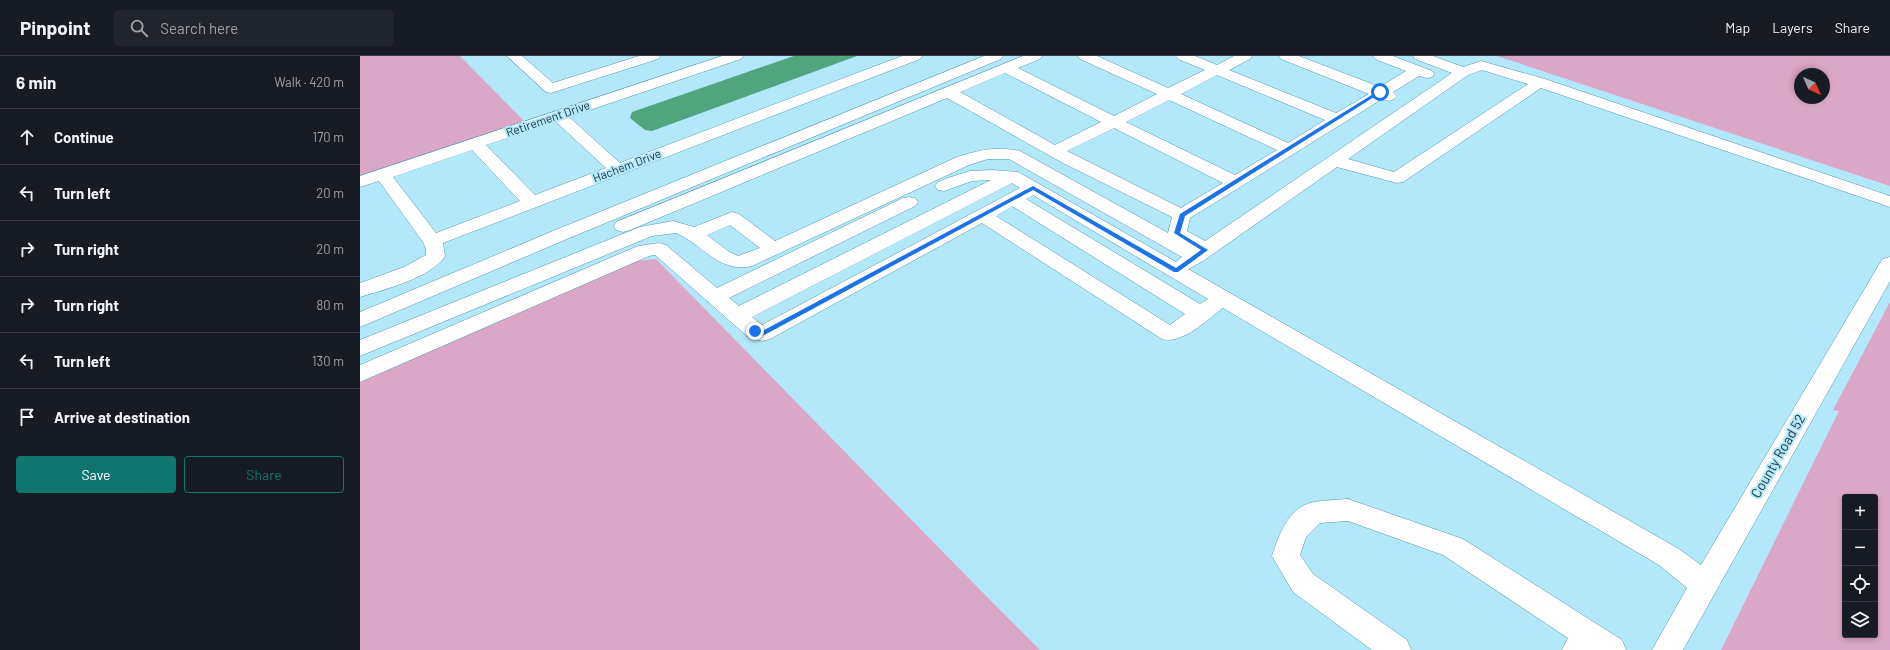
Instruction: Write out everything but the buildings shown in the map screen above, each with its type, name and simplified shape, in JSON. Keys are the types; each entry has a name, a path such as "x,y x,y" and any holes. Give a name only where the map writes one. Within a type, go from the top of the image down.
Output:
{"street":[{"path":"514,56 551,89 625,60 653,56"},
{"name":"Retirement Drive","path":"360,182 736,56"},
{"name":"Hachem Drive","path":"432,241 915,56"},
{"path":"360,320 604,217 1001,62 1034,56"},
{"path":"1085,56 1289,149"},
{"path":"1183,56 1336,119"},
{"path":"1055,151 1246,56"},
{"path":"1286,56 1415,106"},
{"path":"1380,56 1463,72"},
{"path":"1444,56 1540,82 1890,202"},
{"path":"562,265 572,247 948,92 1001,62"},
{"path":"1001,62 1114,122 1235,182"},
{"path":"1201,254 1177,233 1182,215 1380,92 1419,63"},
{"path":"1419,63 1449,82"},
{"path":"1176,270 1463,72 1481,65"},
{"path":"1336,161 1398,178 1540,82"},
{"path":"948,92 1055,151 1182,215"},
{"path":"559,116 618,170"},
{"path":"476,144 532,203"},
{"path":"360,348 647,231 666,227 680,228 693,234 732,262 738,263 774,249 963,161 983,154 1001,152 1014,155 1201,254"},
{"path":"714,296 963,176 973,174 1012,176 1669,557 1704,584"},
{"path":"360,290 426,263 434,258 436,253 436,248 432,241 383,175"},
{"path":"737,316 1012,176"},
{"path":"360,374 645,250 659,248 737,316 755,331 762,334 1033,188"},
{"path":"1013,198 1200,314"},
{"path":"982,215 1170,334 1223,298"},
{"path":"693,234 732,218 774,249"},
{"name":"County Road 52","path":"1667,650 1890,263"},
{"path":"1396,650 1303,583 1286,556 1294,531 1313,513 1348,510 1453,547 1582,642 1611,650"}],"shaded area":[{"path":"360,56 460,56 524,121 360,176"},
{"path":"794,56 857,56 652,131 645,130 630,118 632,112"},
{"path":"1497,56 1890,56 1890,186"},
{"path":"656,259 1040,650 360,650 360,382 634,261"},
{"path":"1890,302 1890,650 1721,650 1839,411 1833,410"}],"route":[{"path":"755,331 762,334 768,331 1033,188 1176,270 1205,250 1177,233 1182,215 1380,92"}]}
